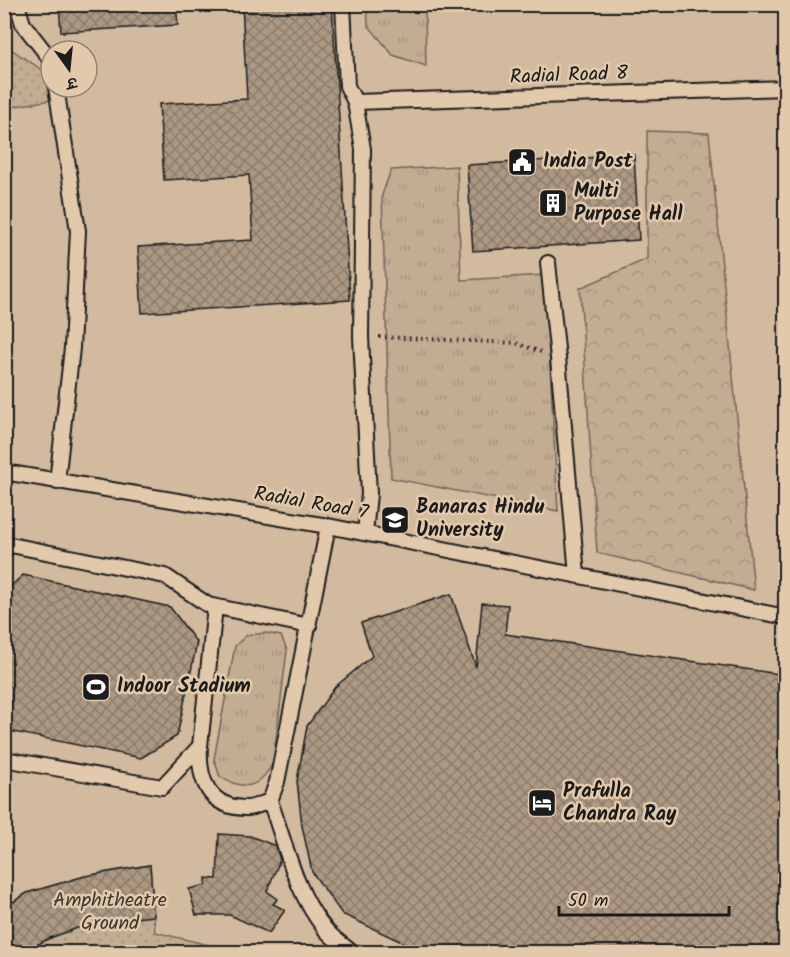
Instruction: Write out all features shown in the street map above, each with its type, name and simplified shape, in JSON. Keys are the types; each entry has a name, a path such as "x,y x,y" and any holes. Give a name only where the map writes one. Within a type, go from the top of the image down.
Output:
{"lane":[{"path":"17,4 23,24 39,44"},
{"path":"343,4 347,86 355,102 363,149 361,337 369,494 365,533"},
{"name":"Radial Road 8","path":"355,102 786,88"},
{"path":"57,482 72,348 78,231 58,99"},
{"path":"548,263 577,575"},
{"name":"Radial Road 7","path":"4,472 328,526 786,617"},
{"path":"328,526 277,782 270,801 291,868 306,901 326,931 354,952"},
{"path":"4,550 11,545 165,576 208,605 309,626"},
{"path":"215,607 200,746 199,764 204,786 219,802 248,808 270,801"},
{"path":"4,759 162,787 200,746"}],"path":[{"path":"361,337 516,343 558,358"}],"shaded area":[{"name":"Banaras Hindu University","path":"5,5 785,5 785,952 5,952"}],"green space":[{"path":"367,5 425,5 426,66 393,55 368,25"},
{"path":"5,45 39,68 39,99 51,100 5,108"},
{"path":"647,131 709,133 754,590 597,553 580,288 647,259"},
{"path":"457,166 461,280 545,275 558,511 391,478 382,195 391,170"},
{"path":"266,633 281,636 287,650 273,763 256,783 244,786 220,777 214,759 235,646 247,635"},
{"name":"Amphitheatre Ground","path":"150,865 155,932 237,952 5,952 4,908 27,893 85,876"}],"building":[{"path":"59,4 176,4 178,25 61,32"},
{"path":"242,4 332,4 350,300 142,313 138,247 253,240 249,175 164,180 159,104 247,99"},
{"name":"Multi Purpose Hall","path":"634,155 639,240 473,251 467,165"},
{"name":"Indoor Stadium","path":"23,575 170,607 197,643 177,736 141,758 4,730 4,592"},
{"name":"Prafulla Chandra Ray","path":"451,594 476,667 482,603 508,605 505,634 786,675 786,952 446,952 408,945 342,914 312,872 302,826 297,781 307,726 335,687 372,656 361,623"},
{"path":"219,834 250,836 276,846 280,860 267,891 278,899 273,904 285,910 269,933 230,915 196,915 189,889 206,885 206,878 217,879"},
{"name":"Amphitheatre Ground","path":"150,865 154,916 94,922 50,938 23,952 4,952 4,908 27,893 85,876"}],"place":[{"name":"India Post","path":"522,162"},
{"name":"Multi Purpose Hall","path":"553,203"},
{"name":"Banaras Hindu University","path":"395,520"},
{"name":"Indoor Stadium","path":"96,687"},
{"name":"Prafulla Chandra Ray","path":"542,803"}]}
